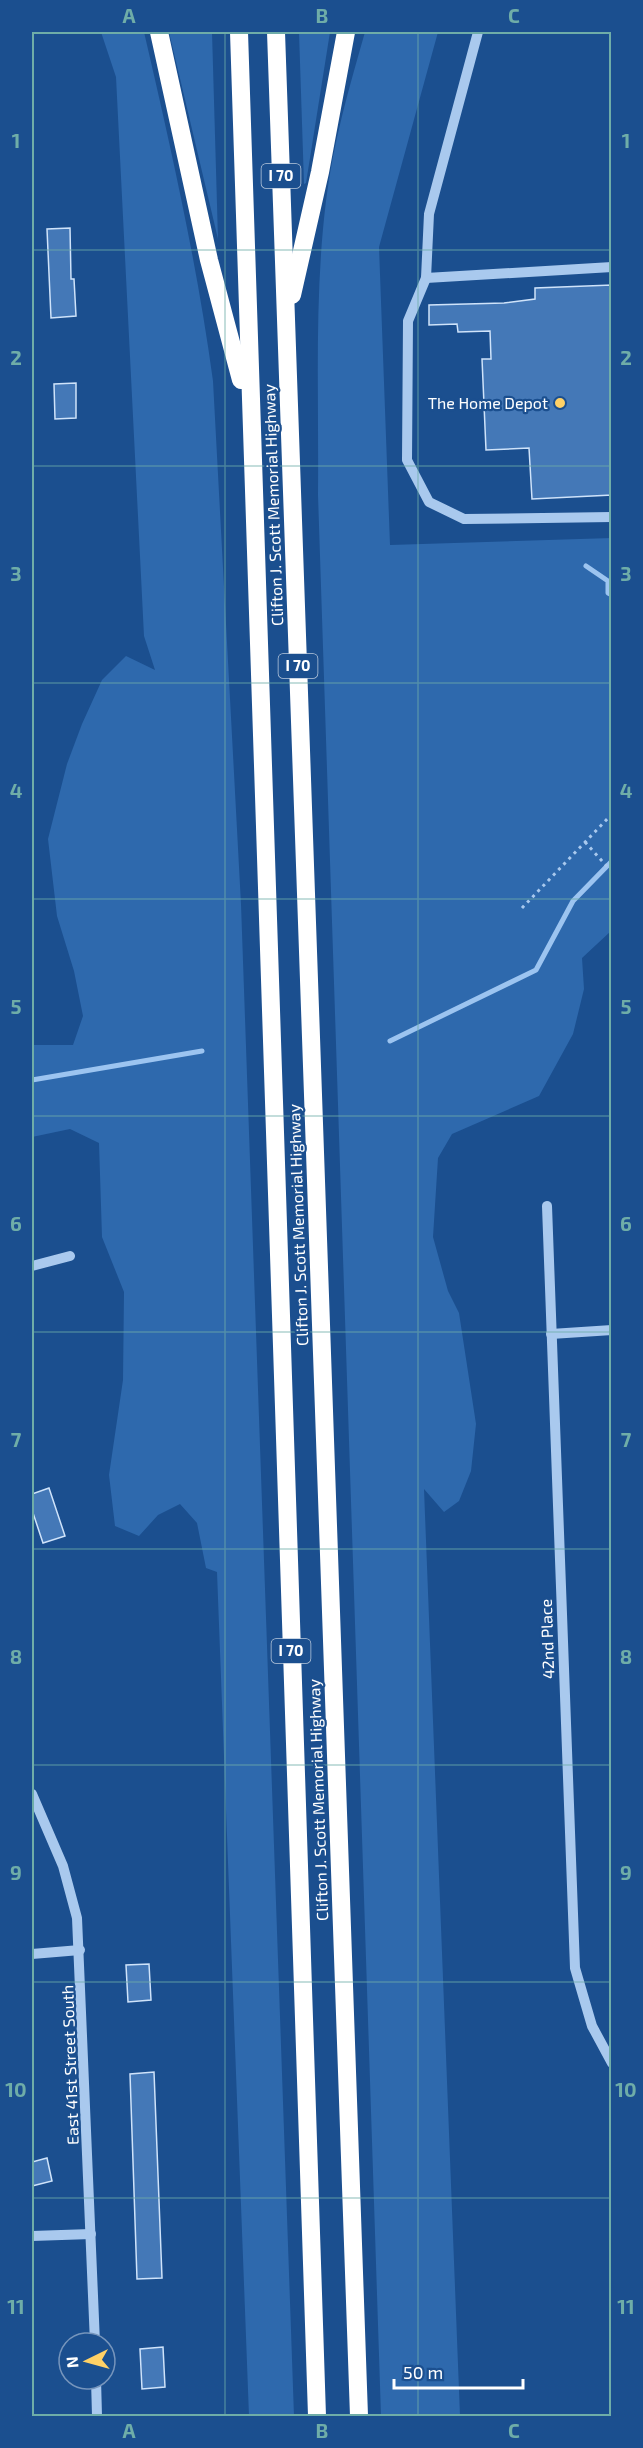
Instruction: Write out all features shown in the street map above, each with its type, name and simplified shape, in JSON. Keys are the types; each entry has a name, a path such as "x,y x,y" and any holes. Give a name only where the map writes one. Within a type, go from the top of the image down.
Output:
{"highway":[{"path":"159,32 209,260 249,411"},
{"name":"Clifton J. Scott Memorial Highway","path":"238,32 317,2416"},
{"name":"Clifton J. Scott Memorial Highway","path":"276,32 359,2416"},
{"path":"286,320 320,172 346,32"}],"street":[{"path":"478,32 429,214 426,278 408,321 407,460 429,502 465,519 612,517"},
{"path":"426,278 612,267"},
{"name":"42nd Place","path":"547,1206 575,1968 591,2026 612,2063"},
{"path":"32,1266 70,1256"},
{"path":"551,1334 612,1330"},
{"name":"East 41st Street South","path":"32,1794 63,1866 77,1918 95,2331"},
{"path":"32,1954 80,1950"},
{"path":"32,2236 91,2234"},
{"path":"96,2391 97,2416"}],"path":[{"path":"522,908 612,814"},
{"path":"585,842 612,872"}],"shaded area":[{"path":"101,32 144,32 191,249 213,381 241,904 294,2416 249,2416 217,1572 206,1568 197,1523 180,1504 158,1515 139,1536 115,1526 109,1475 123,1380 124,1292 102,1237 99,1143 70,1129 32,1137 32,1045 73,1045 83,1016 74,971 57,916 48,839 67,764 102,680 126,656 155,670 144,636 116,77"},
{"path":"169,32 212,32 218,239"},
{"path":"299,32 330,32 306,183 304,184"},
{"path":"365,32 438,32 379,247 390,545 612,538 611,931 582,958 584,989 573,1034 539,1096 452,1134 438,1158 433,1237 448,1291 459,1313 476,1424 471,1471 459,1501 444,1512 424,1489 460,2416 381,2416 318,495 318,311 322,237 337,137"}],"building":[{"path":"70,228 71,279 74,279 76,316 51,318 47,229"},
{"name":"The Home Depot","path":"612,285 612,495 532,499 529,448 486,450 482,359 491,359 490,331 458,332 457,324 429,325 429,305 504,303 535,299 535,288"},
{"path":"76,383 76,418 55,419 54,384"},
{"path":"49,1488 65,1536 43,1543 32,1510 32,1494"},
{"path":"149,1964 151,2000 128,2002 126,1965"},
{"path":"154,2072 162,2278 137,2279 130,2074"},
{"path":"47,2158 52,2181 32,2186 32,2162"},
{"path":"163,2347 165,2387 142,2389 140,2349"}],"waterway":[{"path":"586,566 608,581 608,593 612,595"},
{"path":"390,1041 536,970 573,901 612,861"},
{"path":"32,1080 202,1051"}],"place":[{"name":"The Home Depot","path":"560,403"}]}
